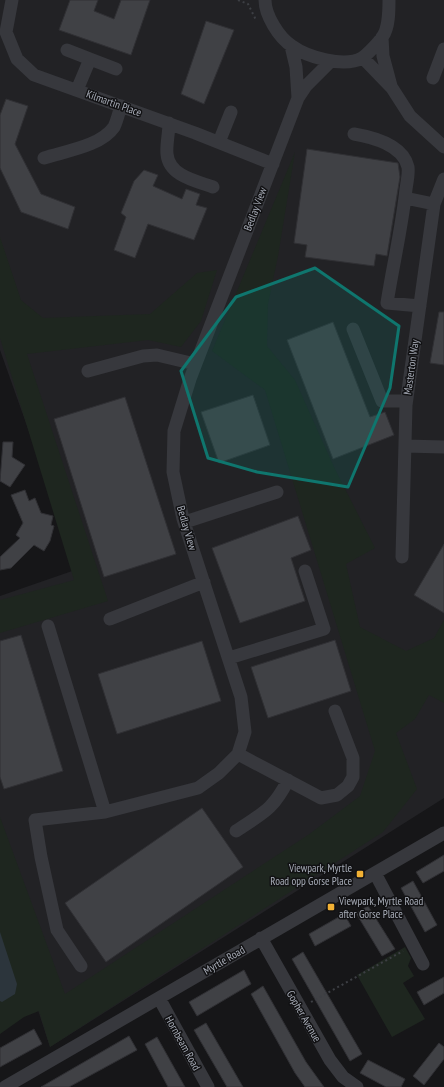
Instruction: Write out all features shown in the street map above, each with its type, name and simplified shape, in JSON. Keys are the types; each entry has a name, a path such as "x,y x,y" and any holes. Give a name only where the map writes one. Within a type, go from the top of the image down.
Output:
{"street":[{"name":"Kilmartin Place","path":"12,0 6,32 16,59 34,75 169,123 273,164"},
{"path":"265,0 265,10 274,27 291,46 330,62 352,62 363,58 382,37"},
{"path":"389,0 388,18 382,37 383,56 392,88"},
{"name":"Bedlay View","path":"291,46 296,67 298,98"},
{"path":"434,78 444,49"},
{"path":"67,50 116,69"},
{"path":"363,58 392,88 410,116 444,147"},
{"path":"77,90 90,59"},
{"name":"Bedlay View","path":"81,966 57,930 41,857 35,820 105,812 198,788 219,773 238,754 245,732 241,697 185,522 173,472 174,431 195,364 298,98 306,86 330,62"},
{"path":"44,158 94,144 108,134 114,126 121,106"},
{"path":"219,142 231,112"},
{"path":"169,123 167,155 171,166 184,177 213,187"},
{"path":"354,134 371,137 392,147 403,157 408,168 405,198 387,303 420,306"},
{"name":"Masterton Way","path":"402,557 406,401 434,204 444,179"},
{"path":"405,198 434,204"},
{"path":"353,329 382,401 406,401"},
{"path":"88,371 143,356 157,355 195,364"},
{"path":"404,446 444,447"},
{"path":"185,522 278,492"},
{"path":"229,658 324,629 305,571"},
{"path":"110,619 204,582"},
{"path":"48,626 105,812"},
{"path":"238,754 321,798 338,795 348,786 353,777 353,758 335,711"},
{"path":"236,831 272,806 280,797 288,780"},
{"name":"Myrtle Road","path":"5,1087 24,1082 159,998 444,834"},
{"path":"375,873 423,964"},
{"name":"Gopher Avenue","path":"261,938 299,1008 330,1060 343,1077 357,1087"},
{"name":"Hornbeam Road","path":"159,998 208,1087"}],"path":[{"path":"299,1008 413,945"}],"highlighted area":[{"path":"315,268 399,326 390,388 348,487 257,472 208,458 181,371 236,297"}],"shaded area":[{"path":"0,0 444,0 444,798 50,1047 0,893 0,596 78,569 0,350"},
{"path":"295,152 278,256 268,304 267,346 295,380 334,467 375,548 346,564 360,627 406,651 434,638 444,620 444,703 429,695 415,719 396,733 417,789 383,832 50,1047 39,1011 24,1017 0,1034 0,817 65,994 308,835 360,796 375,751 265,390 212,351"},
{"path":"0,237 21,300 43,318 150,314 197,273 217,270 201,321 181,347 148,340 27,354 108,601 0,633 0,600 74,580 0,338"},
{"path":"0,932 17,984 15,994 2,1002 0,1001"},
{"path":"405,947 411,958 408,966 414,976 403,983 425,1019 392,1037 357,975"}],"building":[{"path":"70,0 98,0 94,11 114,19 121,0 150,0 131,55 59,30"},
{"path":"206,21 234,30 204,104 181,94"},
{"path":"6,99 28,106 15,144 41,194 75,207 68,229 21,212 0,168 0,115"},
{"path":"307,149 398,163 400,177 387,256 376,254 374,266 305,257 307,245 294,243"},
{"path":"144,170 158,175 153,186 182,199 186,189 200,194 196,205 207,208 194,240 148,224 135,258 114,250 126,217 121,213 134,181"},
{"path":"439,312 444,312 444,365 430,363"},
{"path":"333,322 370,417 385,412 394,435 333,459 287,340"},
{"path":"253,395 270,445 219,463 201,412"},
{"path":"125,397 176,554 104,577 54,419"},
{"path":"3,442 13,442 12,457 25,465 10,487 0,481"},
{"path":"25,490 29,501 35,498 41,513 53,516 51,525 54,526 50,541 44,551 34,545 11,568 0,570 0,557 20,538 16,535 23,523 11,495"},
{"path":"298,516 311,550 291,558 305,601 240,623 212,548"},
{"path":"444,544 444,613 414,595"},
{"path":"21,635 63,771 4,789 0,777 0,641"},
{"path":"335,640 351,691 268,718 251,667"},
{"path":"202,641 221,701 117,734 98,674"},
{"path":"202,808 243,867 106,962 65,903"},
{"path":"444,855 444,871 423,883 416,872"},
{"path":"413,881 437,925 425,932 401,888"},
{"path":"368,906 395,949 382,956 356,913"},
{"path":"344,914 351,926 315,946 309,934"},
{"path":"303,952 362,1054 350,1061 292,959"},
{"path":"244,970 251,984 197,1016 189,1002"},
{"path":"444,977 444,993 424,1005 417,992"},
{"path":"263,986 306,1062 324,1087 305,1087 295,1073 251,994"},
{"path":"206,1023 243,1087 227,1087 194,1030"},
{"path":"34,1029 42,1044 0,1067 0,1048"},
{"path":"129,1036 137,1050 69,1087 41,1087"},
{"path":"157,1037 185,1087 168,1087 145,1044"},
{"path":"439,1043 444,1047 444,1059 424,1085 413,1076"},
{"path":"368,1060 405,1079 401,1087 386,1087 360,1073"}],"place":[{"name":"Viewpark, Myrtle Road opp Gorse Place","path":"360,874"},
{"name":"Viewpark, Myrtle Road after Gorse Place","path":"331,907"}]}
